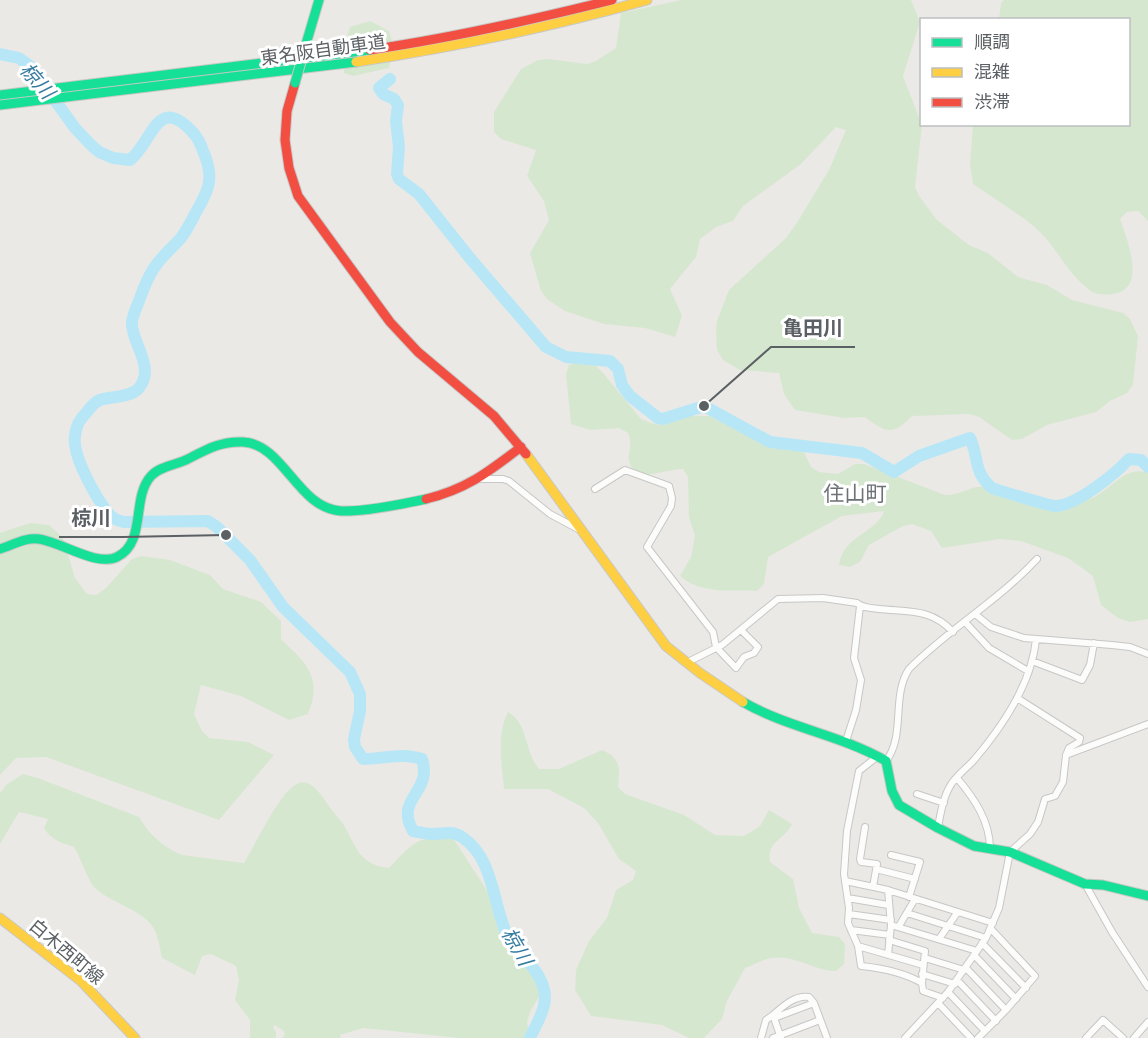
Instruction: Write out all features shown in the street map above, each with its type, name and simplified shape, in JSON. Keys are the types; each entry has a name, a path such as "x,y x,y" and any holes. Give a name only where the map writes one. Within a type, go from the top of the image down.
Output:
{"main road":[{"path":"319,0 285,122 284,135 290,174 298,196 376,305 397,330 418,352 494,416 521,447 666,646 686,663 764,713 846,741 882,758 892,791 899,805 938,828 974,846 1010,852 1085,884 1103,885 1148,896"},
{"name":"東名阪自動車道","path":"0,105 232,68 407,44 508,26 612,0"},
{"name":"東名阪自動車道","path":"0,95 90,90 283,72 407,54 543,27 647,0"},
{"path":"0,549 23,540 34,539 95,557 110,559 127,550 133,540 144,487 152,475 216,444 248,443 262,447 273,456 293,481 317,502 331,510 340,511 416,502 438,496 477,479 521,447"},
{"name":"白木西町線","path":"0,918 81,981 135,1038"}],"street":[{"path":"595,489 625,470 669,486 671,506 647,548 713,632 716,647 736,669 744,657 754,653 758,647 742,631"},
{"path":"477,479 509,481 550,514 583,531"},
{"path":"922,983 914,978 879,968 861,966 858,946 848,923 848,897 845,881 847,831 856,780 861,770 894,750 906,674 953,632 1020,578 1037,560"},
{"path":"686,663 722,645 778,600 823,598 857,603 860,606 916,611 943,621 953,632"},
{"path":"846,741 856,710 861,680 854,658 860,606"},
{"path":"975,614 995,629 1023,638 1130,647 1148,654"},
{"path":"965,622 989,648 1028,671"},
{"path":"938,828 950,786 987,743 1017,698 1032,661 1036,639"},
{"path":"1032,661 1082,680 1090,665 1094,643"},
{"path":"904,1038 956,982 984,940 999,908 1010,852 1030,834 1038,822 1046,799 1055,796 1060,789 1066,755 1069,748 1079,742 1080,738 1017,698"},
{"path":"1066,755 1148,724"},
{"path":"957,778 976,799 990,837 990,849"},
{"path":"917,794 944,803"},
{"path":"865,827 861,861 877,864 873,886"},
{"path":"891,855 920,862 912,898 899,926"},
{"path":"876,868 915,879"},
{"path":"845,881 888,890 952,910 992,926 1035,976 978,1038"},
{"path":"1085,884 1112,932 1148,987"},
{"path":"888,890 891,922 888,955"},
{"path":"848,897 888,905"},
{"path":"907,913 984,940 1026,988"},
{"path":"939,939 957,913"},
{"path":"849,914 891,922 976,953 1016,999"},
{"path":"851,930 889,938 926,951 922,974 923,991 943,997 985,1031"},
{"path":"858,946 923,965"},
{"path":"925,958 965,969 1006,1010"},
{"path":"922,974 956,982 996,1021"},
{"path":"774,1016 788,1003 805,996 809,997 820,1020 825,1038"},
{"path":"943,997 971,1038"},
{"path":"761,1038 766,1020 813,1003"},
{"path":"774,1016 781,1037"},
{"path":"773,1038 781,1037 820,1020"},
{"path":"1086,1038 1103,1020 1124,1038"},
{"path":"1134,1038 1148,1023"}],"green space":[{"path":"681,0 911,0 920,22 903,76 922,126 915,187 919,196 937,220 969,245 988,253 1018,277 1047,285 1072,300 1123,313 1130,319 1138,336 1133,385 1127,393 1110,401 1096,412 1047,425 1022,439 1012,440 979,417 969,414 912,416 899,427 889,430 865,417 844,418 795,410 784,394 779,373 740,370 723,360 717,350 716,331 717,321 729,290 786,238 798,221 829,170 846,130 836,127 801,164 743,206 733,221 716,227 700,239 696,257 670,289 682,316 675,337 645,328 604,324 565,311 547,299 541,291 530,253 549,220 544,201 527,176 536,150 501,139 494,132 494,112 521,69 538,60 548,59 587,64 616,48 621,13"},
{"path":"1004,0 1148,0 1148,221 1138,211 1127,212 1120,219 1132,262 1130,283 1124,290 1113,294 1102,294 1093,292 1083,285 1040,232 1017,213 973,184 970,164 973,126 1130,126 1130,18 999,18 1001,3"},
{"path":"370,21 389,31 394,48 389,68 353,76 344,73 344,49 350,27"},
{"path":"586,361 603,373 641,419 660,425 690,416 709,416 771,446 803,450 811,467 819,472 838,474 855,464 864,464 945,495 985,487 1014,501 1046,505 1087,500 1095,497 1123,476 1139,471 1148,473 1148,619 1130,622 1118,618 1101,605 1093,576 1068,558 1021,541 1000,539 942,548 931,531 912,524 903,526 869,545 860,562 850,567 839,565 847,547 875,524 884,511 842,516 768,557 764,584 757,591 716,590 688,582 680,576 691,557 695,536 689,517 688,477 683,469 652,474 637,472 632,468 629,460 628,433 619,428 590,430 571,424 566,374 569,365"},
{"path":"30,523 49,525 63,538 75,578 87,594 96,595 106,588 132,559 141,556 170,560 210,575 223,589 261,602 281,621 281,639 298,656 313,680 314,690 308,714 289,720 241,696 201,685 194,714 202,731 209,738 248,742 274,755 219,820 46,757 16,758 0,775 0,533"},
{"path":"508,712 520,723 534,762 539,769 559,769 602,750 616,760 619,769 618,787 625,794 684,815 715,835 744,836 760,826 769,810 792,824 771,849 770,862 793,879 799,908 812,933 839,937 845,944 844,964 836,971 780,957 745,968 727,1001 722,1019 704,1038 689,1038 662,1025 591,1016 575,990 576,970 589,941 607,918 616,890 633,880 636,871 619,859 598,823 584,808 548,789 504,789 501,740"},
{"path":"23,774 139,817 158,840 169,849 182,855 244,863 284,796 290,789 303,782 319,792 343,824 361,855 376,865 389,868 416,842 430,838 453,838 491,897 498,916 519,952 539,976 540,995 527,1022 530,1038 459,1038 363,1028 340,1035 341,1038 282,1038 284,1031 275,1025 273,1027 276,1038 250,1038 250,1020 235,1000 239,980 236,966 211,954 202,956 195,975 162,958 158,937 151,924 95,888 74,847 53,838 44,828 48,819 19,812 0,844 0,793 6,785"}],"waterway":[{"name":"椋川","path":"0,54 19,58 30,66 75,128 99,152 113,158 130,160 157,124 164,119 172,118 182,123 199,141 209,169 207,191 181,238 151,273 132,319 133,330 144,363 144,380 131,394 96,402 80,420 77,425 75,444 81,465 98,498 116,520 124,522 208,521 217,527 250,560 283,607 350,672 360,694 360,711 354,739 355,747 363,759 400,756 422,759 423,780 410,803 408,820 413,831 429,834 451,833 462,837 481,857 508,937 536,972 545,993 544,1006 530,1038"},
{"path":"390,79 379,88 383,94 394,99 398,105 396,121 399,179 419,194 546,347 566,357 610,361 618,369 622,385 630,396 658,418 663,419 704,406 770,442 862,453 894,472 919,456 970,438 979,470 992,488 1055,506 1064,505 1084,495 1129,459 1141,460 1148,467"}],"traffic: fast":[{"path":"306,44 319,0"},
{"path":"295,83 306,44"},
{"path":"0,95 370,50"},
{"path":"0,105 356,62"},
{"path":"0,549 24,540 39,539 99,559 117,557 132,541 136,531 141,496 151,476 163,468 214,446 228,443 243,442 257,445 269,453 313,499 326,507 341,511 360,510 426,499"},
{"path":"743,702 778,719 851,744 886,761 892,791 899,805 974,846 1010,852 1085,884 1103,885 1148,896"}],"traffic: slow":[{"path":"356,62 503,36 647,0"},
{"path":"526,454 666,646 700,673 743,702"},
{"path":"0,918 81,981 135,1038"}],"traffic: jam":[{"path":"370,50 492,28 612,0"},
{"path":"295,83 287,111 285,140 289,168 298,196 390,322 418,352 494,416 526,454"},
{"path":"426,499 465,485 521,447"}],"place":[{"name":"亀田川","path":"704,406"},
{"name":"椋川","path":"226,535"}],"district":[{"name":"住山町","path":"855,493"}]}
